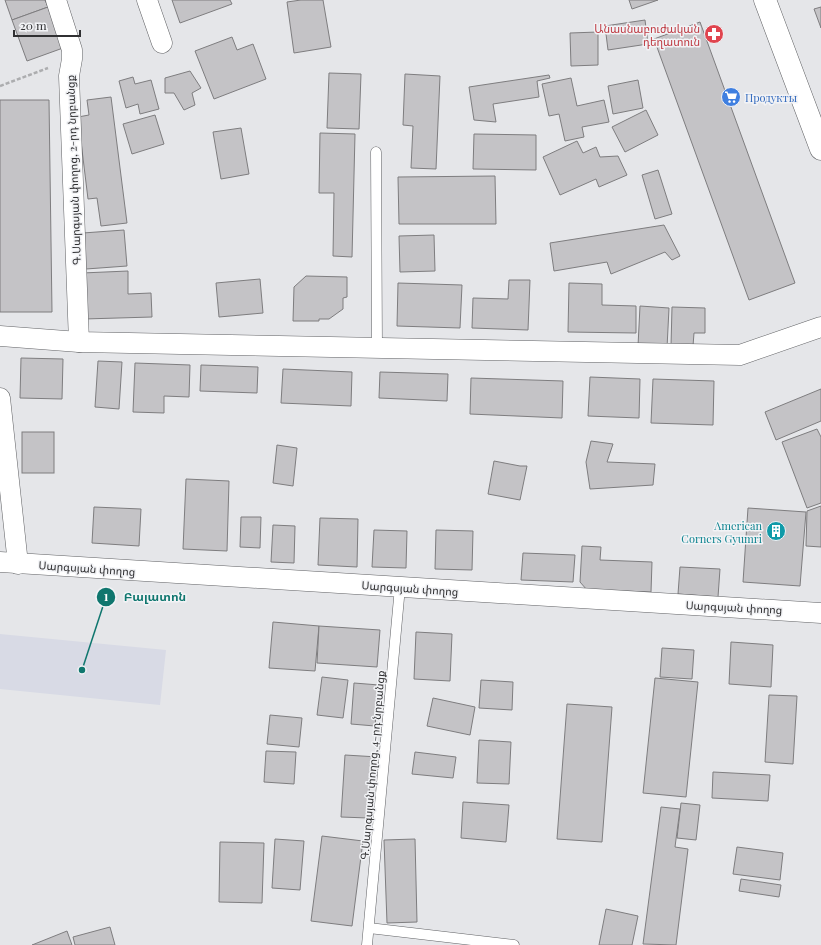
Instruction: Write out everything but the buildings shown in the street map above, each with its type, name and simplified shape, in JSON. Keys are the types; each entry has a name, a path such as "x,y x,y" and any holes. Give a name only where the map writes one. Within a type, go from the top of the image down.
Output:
{"main road":[{"path":"765,0 821,149"}],"street":[{"name":"Գ.Սարգսյան փողոց, 2-րդ նրբանցք","path":"56,0 72,50 69,76 79,342"},
{"path":"147,0 162,43"},
{"path":"0,336 79,342 740,355 821,326"},
{"path":"0,398 9,563"},
{"name":"Սարգսյան փողոց","path":"9,563 821,613"}],"lane":[{"path":"376,152 377,347"},
{"name":"Գ.Սարգսյան փողոց, 4-րդ նրբանցք","path":"367,945 400,587"},
{"path":"369,928 514,945"}],"path":[{"path":"0,86 72,59"}],"shaded area":[{"path":"0,634 166,650 160,705 0,689"}],"place":[{"name":"Անասնաբուժական դեղատուն","path":"714,34"},
{"name":"Продукты","path":"731,97"},
{"name":"American Corners Gyumri","path":"776,531"},
{"name":"Բալատոն","path":"82,670"}]}
